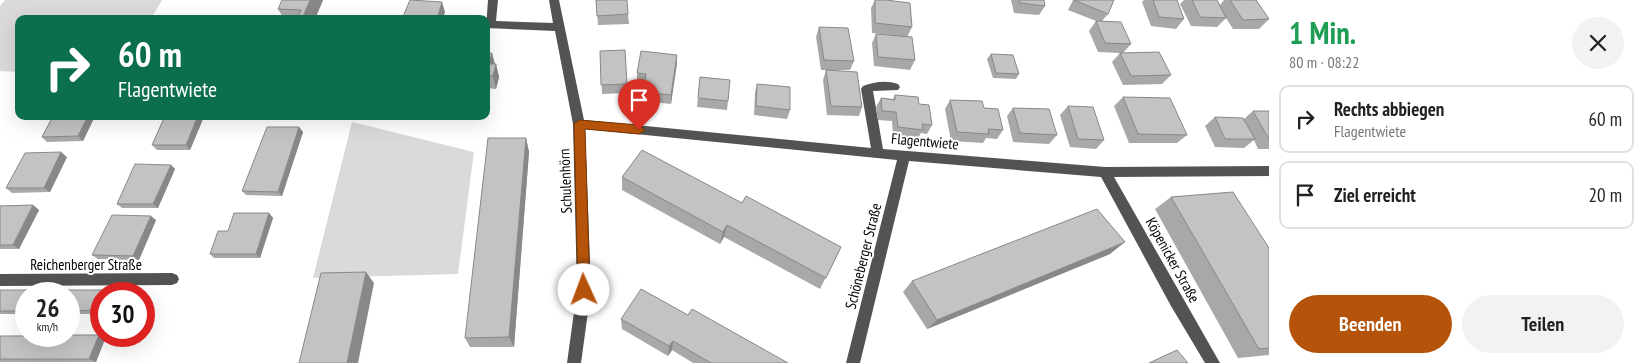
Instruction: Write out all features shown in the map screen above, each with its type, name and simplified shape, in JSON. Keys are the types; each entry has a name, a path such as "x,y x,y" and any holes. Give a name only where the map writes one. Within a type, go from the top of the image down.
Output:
{"street":[{"path":"493,0 490,25 560,27"},
{"name":"Schulenhörn","path":"554,0 579,124 584,290 574,363"},
{"path":"878,153 867,89 875,86 894,87"},
{"name":"Flagentwiete","path":"579,124 904,156 1105,172 1269,171"},
{"name":"Schöneberger Straße","path":"853,363 904,156"},
{"name":"Köpenicker Straße","path":"1105,172 1213,363"},
{"name":"Reichenberger Straße","path":"0,280 172,280"}],"shaded area":[{"path":"5,0 162,0 153,15 15,15 15,72 0,71 0,6"},
{"path":"352,122 474,152 458,274 313,278"}],"building":[{"path":"282,0 310,0 304,15 299,15 301,10 278,9"},
{"path":"410,0 442,2 438,15 404,15"},
{"path":"596,0 627,0 628,14 597,16"},
{"path":"875,0 910,3 912,27 875,23"},
{"path":"1019,0 1044,0 1045,6 1020,3"},
{"path":"1074,0 1114,0 1108,14"},
{"path":"1153,0 1177,0 1184,19 1159,17"},
{"path":"1192,0 1217,0 1226,18 1200,17"},
{"path":"1230,0 1256,0 1269,19 1243,20"},
{"path":"1096,21 1121,22 1131,44 1105,43"},
{"path":"819,27 848,28 854,61 824,60"},
{"path":"876,34 912,37 915,60 878,57"},
{"path":"625,50 627,84 601,85 600,51"},
{"path":"641,51 677,55 671,95 643,92 646,74 637,73"},
{"path":"1159,52 1171,75 1131,76 1120,53"},
{"path":"991,54 1013,55 1019,74 996,73"},
{"path":"490,64 496,64 493,76 490,76"},
{"path":"826,70 857,72 862,107 831,106"},
{"path":"700,77 730,80 728,101 698,98"},
{"path":"757,84 790,87 790,110 756,106"},
{"path":"895,95 918,97 919,104 929,105 932,125 922,124 923,130 898,127 896,112 882,111 881,98 895,100"},
{"path":"1123,97 1170,98 1187,135 1138,134"},
{"path":"950,100 982,101 984,108 998,109 1003,130 988,129 989,134 957,132"},
{"path":"1068,106 1093,107 1104,140 1078,139"},
{"path":"1013,108 1049,109 1057,135 1020,133"},
{"path":"1253,111 1269,111 1269,139"},
{"path":"1215,117 1243,118 1255,139 1225,139"},
{"path":"51,120 86,120 78,136 42,137"},
{"path":"163,120 196,120 186,145 152,145"},
{"path":"267,127 299,127 278,192 242,191"},
{"path":"488,138 526,138 509,337 465,338"},
{"path":"642,150 742,203 746,196 841,247 826,278 727,225 723,232 622,177"},
{"path":"61,152 44,188 6,188 25,153"},
{"path":"135,164 171,165 153,204 117,204"},
{"path":"1233,192 1269,248 1269,348 1259,349 1171,197"},
{"path":"33,205 13,245 0,245 0,206"},
{"path":"1097,209 1125,242 937,320 912,281"},
{"path":"234,213 269,213 256,254 210,254 218,231 228,231"},
{"path":"112,215 151,216 133,256 92,255"},
{"path":"366,272 347,363 299,363 321,273"},
{"path":"641,289 688,315 692,309 788,363 711,363 673,341 669,346 621,319"},
{"path":"0,290 15,290 15,311 0,311"},
{"path":"80,290 90,290 90,310 80,311"},
{"path":"80,335 90,335 90,347 94,347 89,359 0,359 0,336 15,336 15,347 80,347"},
{"path":"1177,350 1188,363 1149,363"}],"route":[{"path":"584,290 579,124 639,130"}]}
